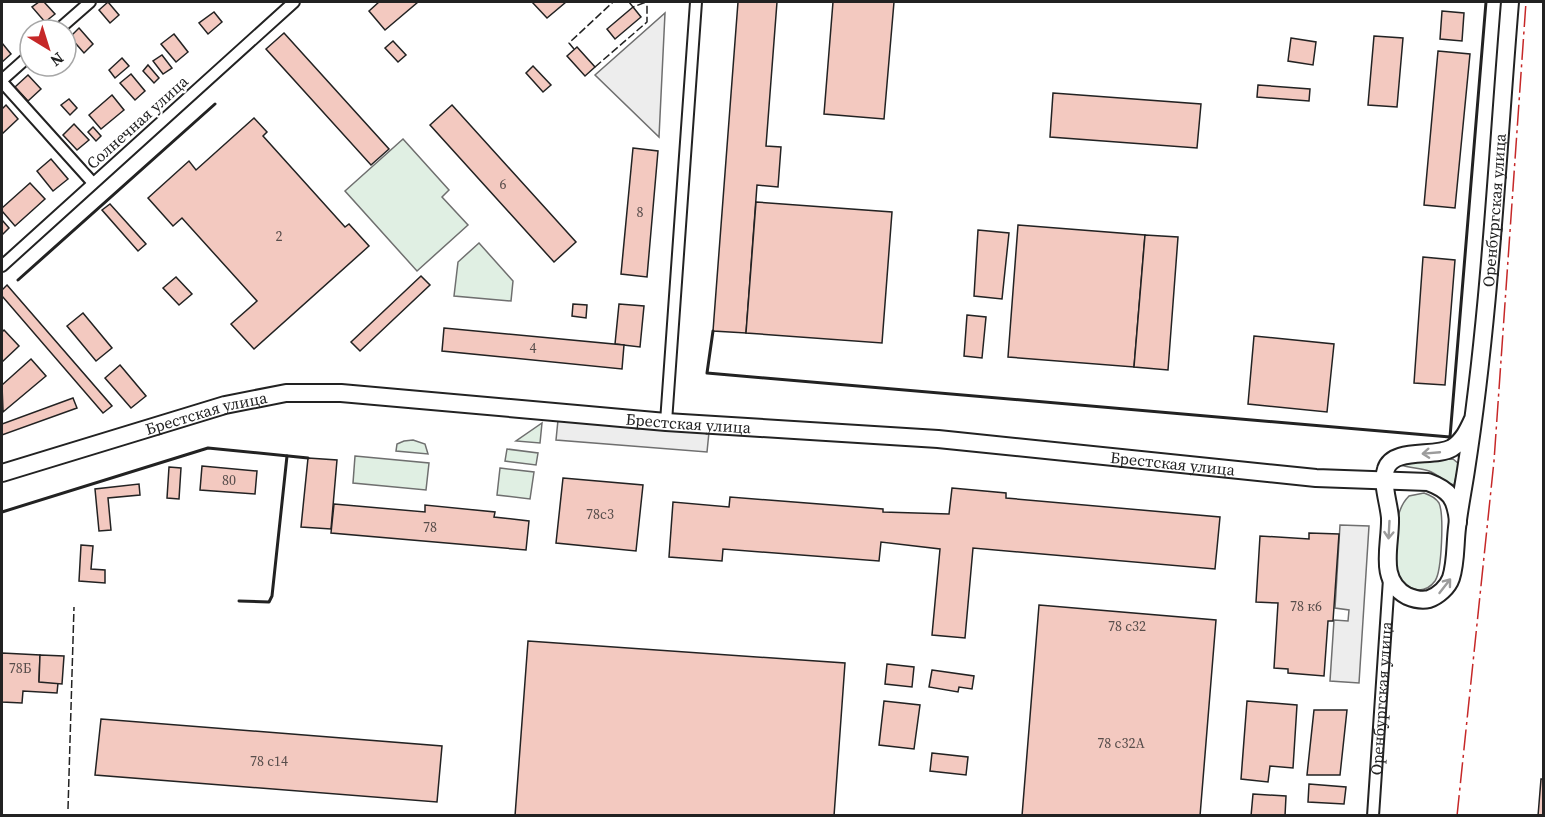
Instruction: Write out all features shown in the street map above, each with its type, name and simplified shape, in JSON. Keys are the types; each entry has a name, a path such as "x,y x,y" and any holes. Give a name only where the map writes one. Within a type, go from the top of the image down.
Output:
{"street":[{"path":"72,18 90,2"},
{"name":"Солнечная улица","path":"2,266 280,6 294,2"},
{"path":"666,422 696,2"},
{"name":"Оренбургская улица","path":"1389,579 1401,592 1412,598 1425,599 1440,593 1452,577 1489,273 1510,2"},
{"path":"18,66 2,81 93,183"},
{"name":"Брестская улица","path":"2,473 225,405 286,393 341,393 666,422 938,439 1316,478 1428,482 1441,486 1449,494 1457,507 1458,522"},
{"name":"Оренбургская улица","path":"1373,816 1389,579 1390,522 1385,480 1386,469 1395,458 1411,454 1447,451 1461,441 1473,419"}],"green space":[{"path":"403,139 449,190 442,197 468,225 417,271 345,191"},
{"path":"479,243 513,281 511,301 454,296 458,262"},
{"path":"542,423 540,443 516,441"},
{"path":"413,440 425,444 428,454 396,451 397,444"},
{"path":"507,449 538,453 536,465 505,461"},
{"path":"355,456 429,463 426,490 353,483"},
{"path":"1453,459 1459,464 1454,485 1429,471 1401,465 1402,461"},
{"path":"500,468 534,472 530,499 497,495"},
{"path":"1424,493 1439,503 1442,542 1435,581 1430,586 1419,590 1403,582 1396,571 1395,563 1397,527 1401,507 1409,496"}],"shaded area":[{"path":"665,13 659,137 595,75"},
{"path":"558,420 709,432 707,452 556,440"},
{"path":"1340,525 1369,526 1359,683 1330,681 1334,620 1348,621 1349,610 1335,608"}],"building":[{"path":"39,2 44,2 55,14 50,18 42,18 32,7"},
{"path":"108,2 119,15 110,23 99,10"},
{"path":"379,2 418,2 385,30 369,11"},
{"path":"532,2 566,2 547,18"},
{"path":"738,2 777,2 766,146 781,147 778,187 757,185 746,333 713,331"},
{"path":"833,2 894,2 884,119 824,114"},
{"path":"633,7 641,17 615,39 607,29"},
{"path":"1442,11 1464,13 1462,41 1440,39"},
{"path":"214,12 222,22 208,34 199,23"},
{"path":"78,29 93,44 84,53 78,46"},
{"path":"284,33 389,149 371,165 266,49"},
{"path":"174,34 188,52 176,62 161,44"},
{"path":"1374,36 1403,38 1397,107 1368,105"},
{"path":"1291,38 1316,42 1313,65 1288,61"},
{"path":"393,41 406,55 398,62 385,48"},
{"path":"2,43 11,54 2,62"},
{"path":"577,47 595,67 585,76 567,56"},
{"path":"1438,51 1470,54 1455,208 1424,205"},
{"path":"162,55 172,68 163,74 153,61"},
{"path":"122,58 129,66 115,78 109,70"},
{"path":"148,65 159,78 154,83 143,71"},
{"path":"533,66 551,85 543,92 526,73"},
{"path":"131,74 145,91 135,100 120,83"},
{"path":"25,78 31,78 41,89 28,101 15,87"},
{"path":"1258,85 1310,89 1309,101 1257,97"},
{"path":"1053,93 1201,104 1197,148 1050,137"},
{"path":"112,95 124,110 101,129 89,115"},
{"path":"69,99 77,108 70,115 61,105"},
{"path":"6,105 18,119 2,134 2,109"},
{"path":"452,105 576,242 554,262 430,125"},
{"path":"254,118 267,132 263,136 345,227 349,224 369,246 254,349 231,324 257,301 182,218 173,226 148,198 189,161 196,170"},
{"path":"74,124 89,140 77,150 63,135"},
{"path":"93,127 101,136 96,141 88,132"},
{"path":"633,148 658,151 647,277 621,274"},
{"path":"51,159 68,179 53,191 37,171"},
{"path":"30,183 45,199 15,226 2,208"},
{"path":"756,202 892,212 882,343 746,333"},
{"path":"110,204 146,244 138,251 102,210"},
{"path":"2,220 9,228 2,235"},
{"path":"1018,225 1145,235 1134,367 1008,357"},
{"path":"978,230 1009,233 1002,299 974,296"},
{"path":"1145,235 1178,237 1168,370 1134,367"},
{"path":"1423,257 1455,260 1445,385 1414,383"},
{"path":"421,276 430,285 360,351 351,342"},
{"path":"176,277 192,294 179,305 163,288"},
{"path":"7,285 112,406 103,413 2,296 2,290"},
{"path":"573,304 587,305 586,318 572,316"},
{"path":"619,304 644,306 640,347 615,344"},
{"path":"83,313 112,348 96,361 67,326"},
{"path":"967,315 986,317 982,358 964,356"},
{"path":"444,328 624,345 622,369 442,351"},
{"path":"4,330 19,346 2,362 2,332"},
{"path":"1254,336 1334,344 1327,412 1248,404"},
{"path":"31,359 46,376 3,412 2,385"},
{"path":"120,365 146,396 131,408 105,378"},
{"path":"73,398 77,408 2,435 2,424"},
{"path":"308,458 337,460 331,529 301,527"},
{"path":"202,466 257,471 255,494 200,490"},
{"path":"169,467 181,468 179,499 167,498"},
{"path":"563,478 643,485 636,551 556,543"},
{"path":"139,484 140,495 108,498 111,530 99,531 95,489"},
{"path":"952,488 1006,493 1006,498 1220,517 1215,569 973,548 965,638 932,635 940,549 881,542 879,561 723,549 722,561 669,557 673,502 729,507 730,497 883,509 883,512 949,514"},
{"path":"334,504 425,512 425,505 495,512 494,517 529,521 526,550 331,533"},
{"path":"1309,533 1339,534 1333,621 1328,621 1324,676 1288,673 1288,669 1274,668 1278,603 1256,602 1260,536 1309,539"},
{"path":"81,545 93,546 91,569 105,570 105,583 79,581"},
{"path":"1039,605 1216,620 1200,816 1022,816"},
{"path":"528,641 845,663 834,816 515,816"},
{"path":"2,653 40,655 39,681 58,683 57,693 23,691 22,703 2,702"},
{"path":"40,655 64,656 62,684 39,682"},
{"path":"887,664 914,667 912,687 885,684"},
{"path":"932,670 974,676 972,689 959,687 958,692 929,687"},
{"path":"884,701 920,705 914,749 879,745"},
{"path":"1247,701 1297,705 1293,768 1270,766 1268,782 1241,779"},
{"path":"1314,710 1347,710 1340,775 1307,775"},
{"path":"101,719 442,746 437,802 95,775"},
{"path":"932,753 968,757 966,775 930,771"},
{"path":"1541,779 1544,779 1544,816 1538,816"},
{"path":"1309,784 1346,787 1344,804 1308,802"},
{"path":"1253,794 1286,796 1285,816 1251,816"}],"fence":[{"path":"574,49 569,43 613,2"},
{"path":"629,2 633,7 646,2"},
{"path":"595,67 647,22 647,2"},
{"path":"68,809 74,607"}],"wall":[{"path":"713,331 707,373 1450,437 1486,2"},
{"path":"18,280 215,104"},
{"path":"2,512 208,448 308,458"},
{"path":"239,601 269,602 272,596 287,456"}],"power":[{"path":"1457,816 1494,461 1526,2"}]}
